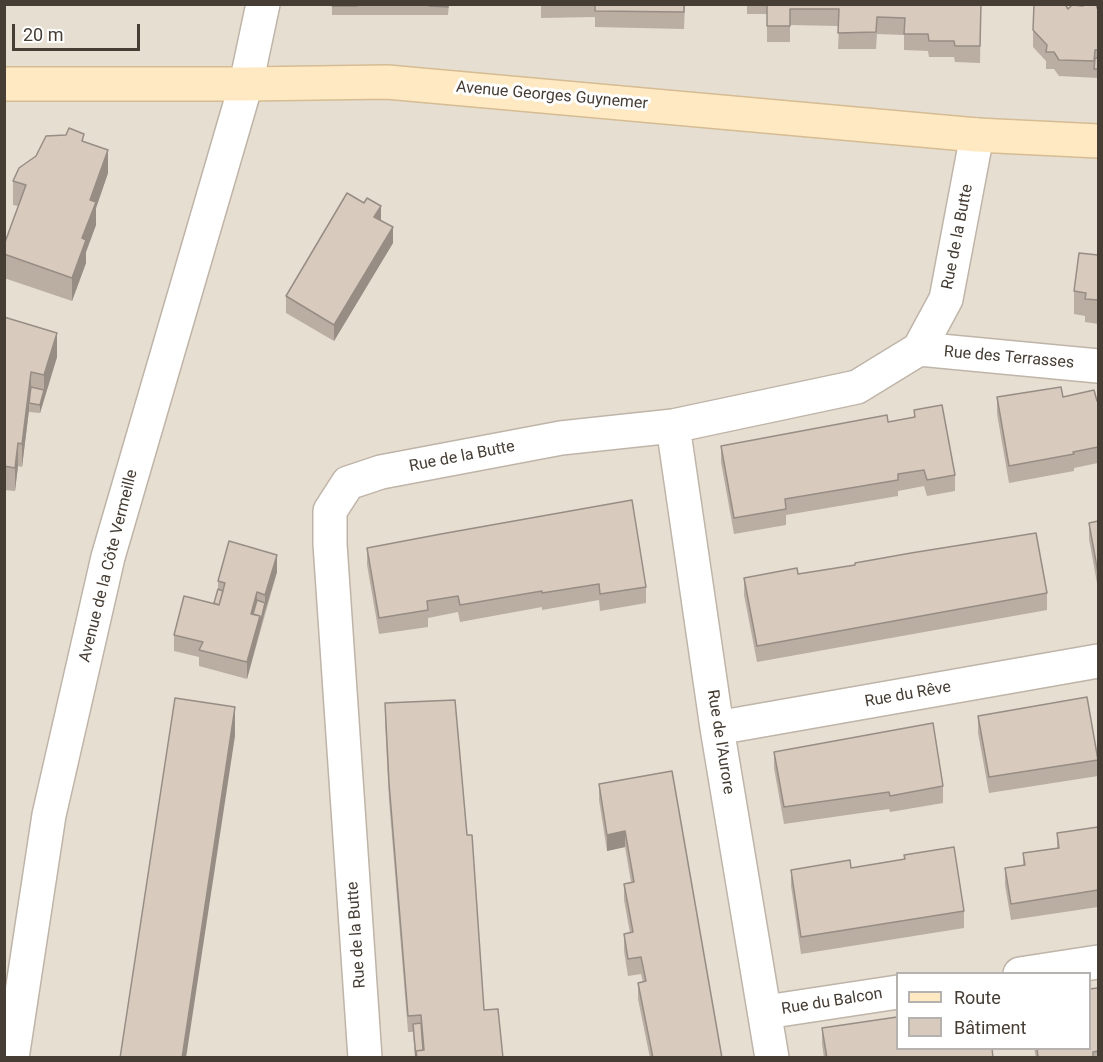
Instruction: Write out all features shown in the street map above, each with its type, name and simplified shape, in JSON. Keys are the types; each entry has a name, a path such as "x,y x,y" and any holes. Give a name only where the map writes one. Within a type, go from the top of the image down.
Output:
{"street":[{"name":"Avenue de la Côte Vermeille","path":"12,1058 49,815 108,557 246,84 263,4"},
{"name":"Avenue Georges Guynemer","path":"4,84 246,84 387,81 977,135 1098,141"},
{"name":"Rue de la Butte","path":"365,1058 330,544 330,511 348,483 381,472 561,438 673,426 857,387 919,349 946,299 977,135"},
{"name":"Rue des Terrasses","path":"919,349 1098,366"},
{"name":"Rue de l'Aurore","path":"673,426 717,728 772,1058"},
{"name":"Rue du Rêve","path":"717,728 1098,661"},
{"path":"1033,972 1098,962"},
{"name":"Rue du Balcon","path":"766,1012 896,992"}],"shaded area":[{"path":"5,5 1098,5 1098,1057 5,1058"}],"building":[{"path":"332,4 357,4 357,6 332,6"},
{"path":"429,4 448,4 448,7 429,6"},
{"path":"595,4 684,4 684,12 595,11"},
{"path":"767,4 981,4 980,46 955,46 954,41 929,41 928,34 904,34 905,18 877,17 876,32 838,33 839,9 790,9 790,26 767,26"},
{"path":"1034,4 1065,4 1068,9 1072,5 1096,4 1098,8 1098,50 1095,50 1094,61 1059,60 1054,52 1046,52 1047,45 1033,30"},
{"path":"1095,58 1098,58 1098,69 1094,69"},
{"path":"69,128 84,134 82,141 108,150 90,200 96,202 82,238 86,240 72,278 4,254 4,245 26,185 13,181 19,168 36,156 46,136 66,135"},
{"path":"347,193 364,203 367,198 381,206 374,217 393,227 334,325 286,296"},
{"path":"1079,253 1098,255 1098,300 1085,299 1086,293 1074,291"},
{"path":"4,317 57,333 44,375 31,372 22,444 18,443 15,468 4,466"},
{"path":"31,387 44,390 40,405 29,403"},
{"path":"1061,387 1063,397 1094,390 1098,401 1098,447 1073,452 1074,454 1009,466 997,397"},
{"path":"942,405 955,475 927,480 924,470 898,474 898,480 785,499 786,509 734,518 721,446 887,415 888,422 915,417 914,410"},
{"path":"632,500 646,587 600,594 599,584 460,605 458,596 427,601 428,610 379,618 367,548"},
{"path":"1098,521 1098,573 1089,523"},
{"path":"1036,533 1047,593 757,646 744,578 797,568 798,574"},
{"path":"229,541 277,555 265,595 257,592 251,614 260,616 247,662 199,650 203,642 174,635 184,596 219,605 225,583 218,581"},
{"path":"218,589 223,591 219,605 214,603"},
{"path":"257,600 265,603 260,624 260,616 253,614"},
{"path":"1087,697 1098,760 989,777 978,716"},
{"path":"175,698 235,707 182,1058 120,1058"},
{"path":"455,700 467,835 472,835 484,1010 498,1009 503,1058 417,1058 416,1051 424,1050 421,1015 408,1016 389,783 385,703"},
{"path":"933,723 943,786 890,796 889,792 784,807 774,752"},
{"path":"672,771 722,1058 653,1058 638,983 646,981 641,957 628,959 624,934 633,932 624,884 634,882 625,831 607,835 599,784"},
{"path":"1098,827 1098,890 1011,904 1005,868 1025,865 1023,853 1059,848 1057,833"},
{"path":"954,847 964,911 801,937 791,870 850,860 851,868 905,859 904,855"},
{"path":"1098,988 1098,1051 1093,1052 1093,1058 1038,1058 1037,1050 1091,1050 1091,989"},
{"path":"896,1017 896,1050 992,1050 993,1058 827,1058 822,1028"},
{"path":"421,1023 423,1050 416,1051 416,1058 413,1024"}]}
